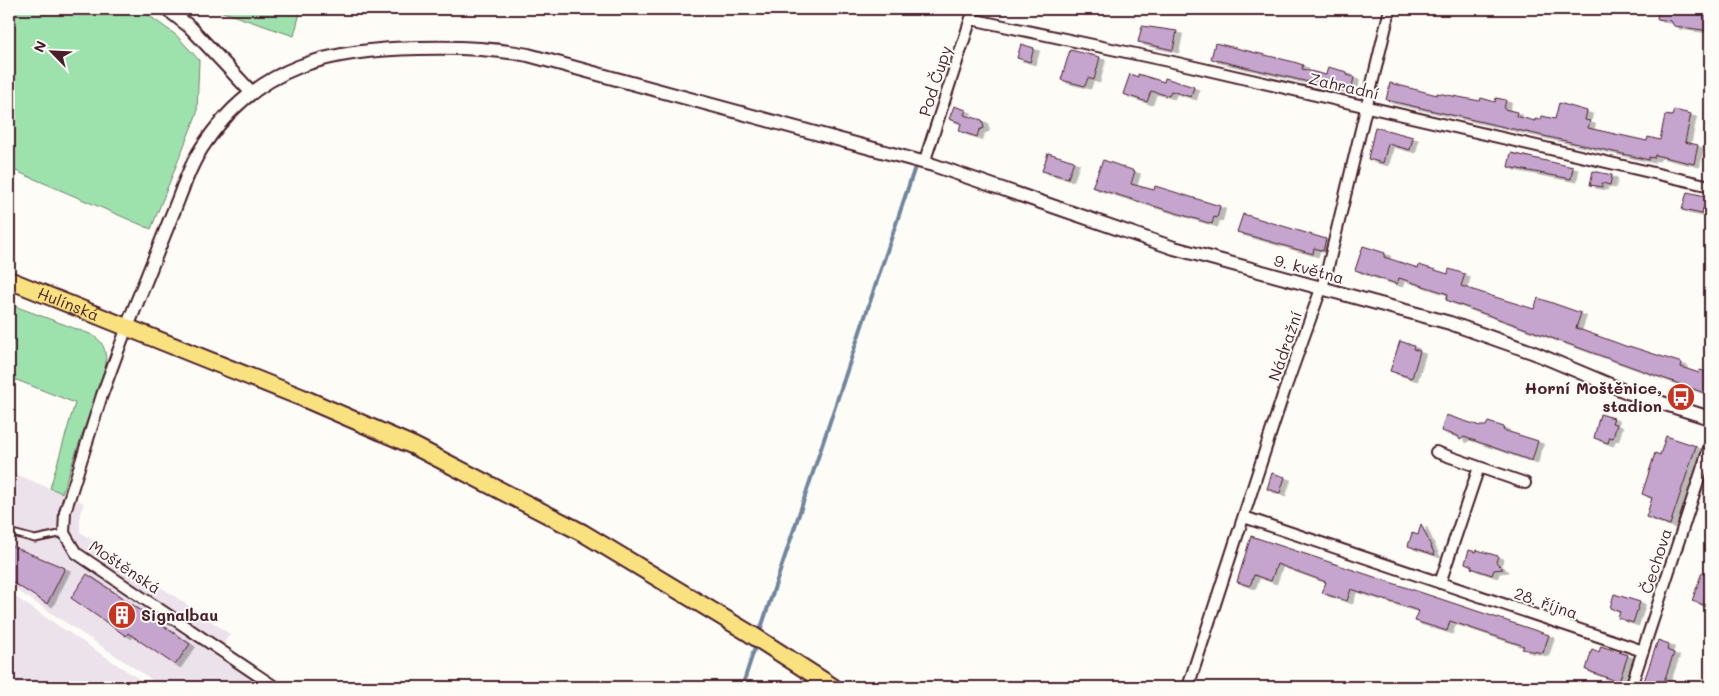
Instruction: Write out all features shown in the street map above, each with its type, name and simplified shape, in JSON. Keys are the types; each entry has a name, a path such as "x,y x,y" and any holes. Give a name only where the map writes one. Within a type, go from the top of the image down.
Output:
{"main road":[{"name":"Hulínská","path":"9,280 369,425 414,446 583,533 764,642 833,687"}],"street":[{"path":"167,9 190,27 252,93"},
{"name":"Nádražní","path":"1188,687 1284,392 1322,289 1390,9"},
{"name":"Zahradní","path":"972,14 1710,186"},
{"name":"Pod Čupy","path":"924,162 972,14"},
{"name":"9. května","path":"127,327 194,161 215,129 252,93 283,73 309,61 346,53 444,47 504,51 619,79 924,162 1142,238 1472,330 1532,352 1627,392 1710,418"},
{"path":"64,533 66,512 83,455 127,327"},
{"name":"Čechova","path":"1631,687 1710,445"},
{"path":"1436,452 1525,483"},
{"path":"1440,583 1479,467"},
{"name":"28. října","path":"1244,517 1642,651"},
{"name":"Moštěnská","path":"64,533 76,553 275,687"}],"lane":[{"path":"9,532 34,540 64,533"}],"shaded area":[{"name":"Signalbau","path":"9,471 84,503 80,513 80,532 230,634 215,656 263,687 163,687 9,585"},
{"path":"9,593 151,687 9,687"}],"green space":[{"path":"9,9 140,9 176,35 199,60 197,113 151,229 9,168"},
{"path":"214,9 301,9 294,36"},
{"path":"9,304 90,334 101,343 105,350 106,365 62,493 50,488 75,403 9,377"}],"building":[{"path":"1659,9 1710,9 1710,31 1674,26 1671,21 1657,19"},
{"path":"1142,26 1177,31 1173,50 1138,42"},
{"path":"1215,43 1294,62 1303,65 1302,69 1326,75 1328,67 1347,72 1347,75 1354,77 1351,92 1211,59"},
{"path":"1021,44 1034,48 1030,62 1017,58"},
{"path":"1070,50 1100,57 1094,80 1088,78 1085,86 1061,80"},
{"path":"1130,74 1138,77 1138,74 1164,82 1165,78 1194,87 1191,97 1171,91 1169,96 1151,91 1147,102 1123,94"},
{"path":"1390,83 1437,95 1437,93 1480,101 1481,98 1495,102 1496,98 1506,100 1504,109 1517,112 1516,116 1535,121 1535,119 1541,120 1542,116 1555,119 1559,103 1587,111 1585,120 1590,121 1588,128 1647,141 1648,137 1660,140 1665,115 1672,116 1674,110 1691,114 1685,142 1698,145 1694,164 1655,155 1654,158 1649,157 1649,160 1386,100"},
{"path":"954,106 966,110 964,115 982,120 984,128 979,130 977,137 959,131 961,123 949,119"},
{"path":"1375,127 1413,137 1410,150 1388,144 1383,163 1368,159"},
{"path":"1048,153 1074,161 1068,178 1042,171"},
{"path":"1511,153 1573,167 1571,179 1508,167"},
{"path":"1103,160 1135,171 1131,184 1154,190 1155,186 1220,206 1217,218 1214,217 1212,224 1092,187"},
{"path":"1593,171 1612,175 1610,185 1602,183 1602,187 1590,185"},
{"path":"1687,192 1710,197 1710,209 1703,208 1702,214 1682,210"},
{"path":"1243,214 1326,239 1323,251 1314,248 1313,254 1237,232"},
{"path":"1363,246 1385,253 1384,257 1418,268 1419,265 1448,274 1449,269 1465,274 1461,286 1534,309 1538,298 1581,313 1576,328 1628,347 1682,363 1681,367 1699,373 1700,370 1710,373 1710,395 1446,300 1448,294 1399,278 1397,284 1355,270"},
{"path":"1400,341 1414,346 1413,349 1420,351 1412,378 1390,371"},
{"path":"1600,414 1614,418 1612,423 1617,424 1613,438 1610,437 1608,443 1594,438"},
{"path":"1446,415 1480,426 1486,426 1488,422 1504,427 1503,430 1538,441 1532,461 1464,437 1460,440 1458,436 1441,431"},
{"path":"1666,436 1696,446 1670,525 1646,517 1652,498 1642,494 1655,453 1660,455"},
{"path":"1272,473 1285,477 1280,493 1267,489"},
{"path":"1421,524 1435,555 1408,546 1412,533 1418,535"},
{"path":"1251,536 1549,635 1543,653 1522,649 1524,646 1450,621 1447,631 1415,621 1419,611 1351,589 1347,601 1322,593 1326,582 1277,564 1271,581 1254,575 1250,586 1237,582"},
{"path":"9,545 65,568 47,604 9,580"},
{"path":"1469,550 1476,552 1477,550 1498,556 1496,562 1503,569 1494,570 1492,575 1471,568 1472,566 1465,563"},
{"path":"1702,572 1710,575 1710,586 1704,605 1692,601"},
{"name":"Signalbau","path":"87,574 190,644 175,665 128,633 126,636 71,598"},
{"path":"1614,594 1640,602 1633,623 1618,618 1620,612 1610,608"},
{"path":"1658,640 1669,644 1667,650 1674,653 1662,687 1642,687"},
{"path":"1601,646 1628,655 1619,682 1586,670 1592,649 1599,652"}],"waterway":[{"path":"759,634 915,167"},
{"path":"742,687 756,644"}],"place":[{"name":"Horní Moštěnice, stadion","path":"1681,397"},
{"name":"Signalbau","path":"122,615"}]}
